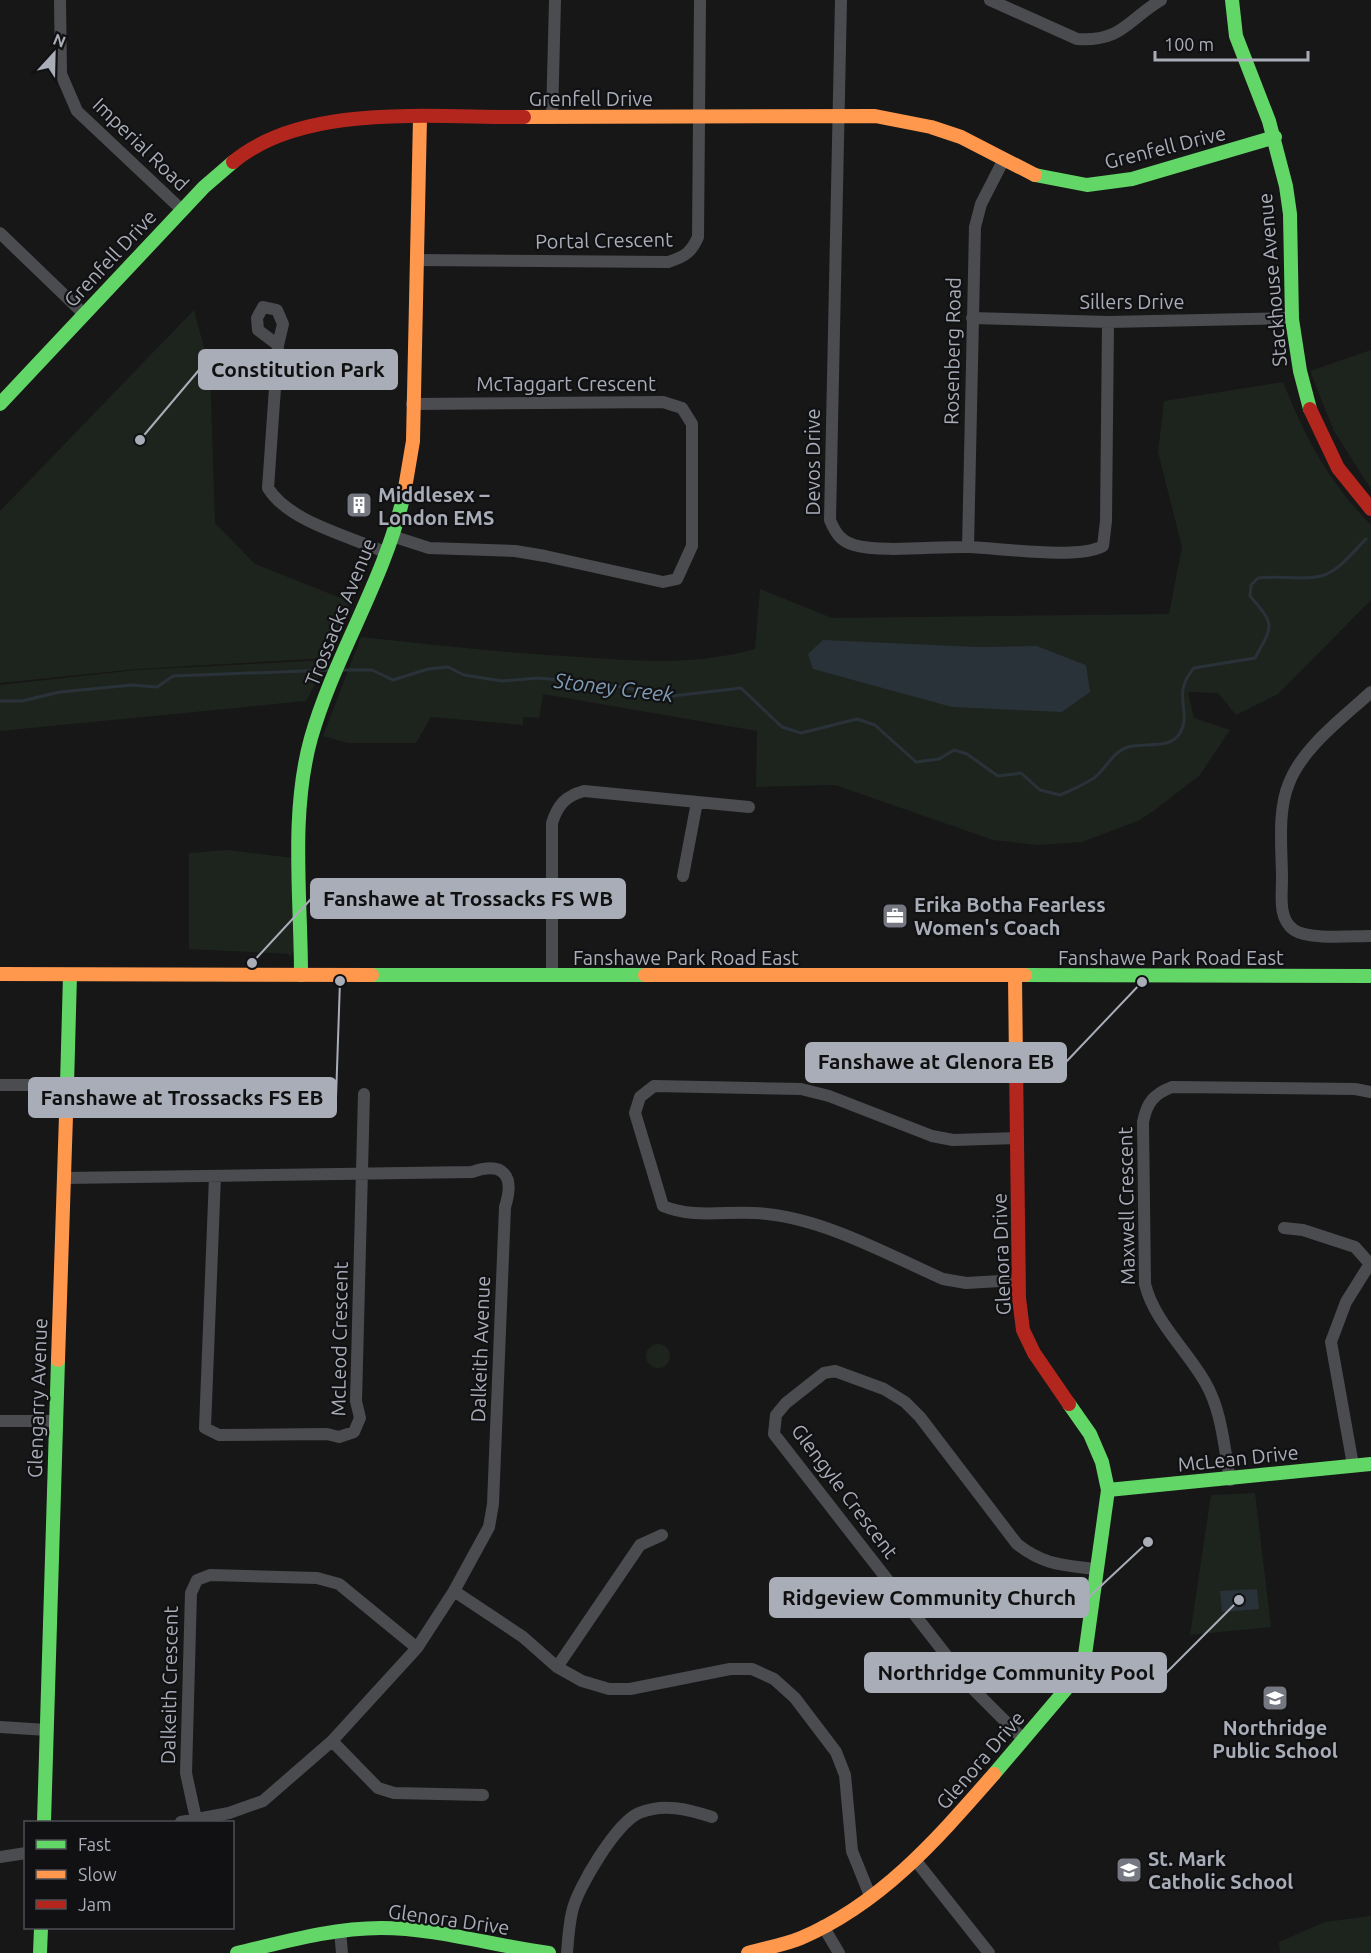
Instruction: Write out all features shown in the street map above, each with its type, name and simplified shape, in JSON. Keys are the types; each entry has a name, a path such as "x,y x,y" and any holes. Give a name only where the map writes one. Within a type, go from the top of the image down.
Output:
{"street":[{"name":"Imperial Road","path":"60,0 61,75 77,111 182,210"},
{"path":"552,118 555,0"},
{"name":"Portal Crescent","path":"417,260 668,262 684,257 693,248 698,237 700,0"},
{"name":"Devos Drive","path":"841,0 830,520 835,532 845,542 856,546 968,547 1064,552 1087,551 1102,546 1106,521 1108,322"},
{"path":"990,0 1077,39 1091,40 1119,33 1161,0"},
{"name":"Stackhouse Avenue","path":"1232,0 1237,40 1275,137 1290,211 1292,318 1302,385 1313,420 1337,467 1371,509"},
{"name":"Grenfell Drive","path":"0,404 204,187 247,150 288,131 333,121 420,118 875,116 932,127 961,137 1032,175 1088,185 1132,179 1275,137"},
{"name":"Trossacks Avenue","path":"301,975 300,849 303,775 312,737 328,693 392,536 405,488 411,453 420,118"},
{"name":"Rosenberg Road","path":"968,547 975,227 985,196 1003,161"},
{"path":"0,233 84,314"},
{"name":"Sillers Drive","path":"972,318 1108,322 1292,318"},
{"path":"278,345 268,488 276,500 290,512 385,552"},
{"name":"McTaggart Crescent","path":"392,536 429,548 515,551 663,582 677,579 692,546 692,424 682,408 663,402 412,404"},
{"path":"1371,692 1312,749 1288,784 1283,809 1282,901 1284,918 1288,925 1302,934 1371,936"},
{"path":"552,976 552,823 557,808 570,795 584,791 748,807"},
{"path":"683,876 697,802"},
{"name":"Fanshawe Park Road East","path":"0,974 1371,976"},
{"name":"Glengarry Avenue","path":"44,1821 70,975"},
{"name":"Glenora Drive","path":"748,1953 800,1938 823,1926 871,1898 916,1860 1024,1740 1067,1688 1085,1655 1095,1569 1108,1490 1102,1462 1090,1434 1034,1353 1023,1330 1019,1280 1016,977"},
{"path":"0,1085 67,1085"},
{"path":"1018,1138 953,1140 932,1136 829,1096 801,1089 654,1086 640,1097 635,1113 663,1206 677,1212 690,1213 767,1213 812,1223 943,1279 966,1282 1019,1280"},
{"name":"Maxwell Crescent","path":"1230,1480 1216,1405 1200,1375 1149,1302 1145,1284 1143,1122 1146,1104 1159,1092 1172,1087 1355,1089 1371,1092"},
{"name":"McLeod Crescent","path":"215,1176 205,1428 219,1435 315,1434 339,1437 354,1432 360,1418 356,1401 364,1094"},
{"name":"Dalkeith Avenue","path":"64,1178 472,1172 489,1166 501,1169 509,1180 493,1504 489,1527 454,1591 417,1648 333,1742 263,1801 229,1813 188,1821"},
{"path":"1284,1228 1303,1230 1355,1246 1370,1263 1346,1302 1331,1342 1353,1465"},
{"name":"Glengyle Crescent","path":"1024,1740 971,1687 774,1434 776,1415 786,1403 824,1373 835,1371 884,1389 905,1402 920,1417 1017,1544 1034,1558 1059,1565 1095,1569"},
{"path":"0,1421 56,1421"},
{"name":"McLean Drive","path":"1108,1490 1230,1480 1371,1464"},
{"path":"557,1667 640,1545 662,1535"},
{"name":"Dalkeith Crescent","path":"196,1820 186,1773 186,1733 191,1593 197,1580 210,1575 317,1578 339,1584 417,1648"},
{"path":"454,1591 523,1637 557,1667 582,1681 609,1689 630,1689 730,1669 752,1669 774,1680 795,1698 836,1752 845,1775 852,1851 871,1898"},
{"path":"0,1727 47,1730"},
{"path":"333,1742 378,1788 394,1793 483,1795"},
{"path":"567,1953 572,1910 618,1830 638,1814 668,1808 683,1808 712,1817"},
{"path":"0,1857 24,1853"},
{"path":"916,1860 989,1953"},
{"path":"823,1926 839,1953"},
{"name":"Glenora Drive","path":"237,1953 340,1931 382,1928 421,1931 549,1953"},
{"path":"40,1953 41,1929"},
{"path":"340,1931 342,1953"}],"shaded area":[{"path":"194,310 210,370 215,523 255,564 351,602 329,658 137,669 0,683 0,511"},
{"path":"1371,350 1371,489 1334,431 1310,371"},
{"path":"1283,382 1300,422 1330,475 1371,525 1371,600 1278,694 1236,715 1218,693 1188,692 1194,718 1230,730 1199,776 1138,821 1082,842 1038,845 993,840 835,785 756,787 757,731 543,694 539,718 523,717 523,725 431,717 416,743 348,743 323,736 361,637 602,659 667,661 710,658 755,649 760,589 832,618 1169,614 1182,547 1158,452 1164,401","holes":["1037,646 1086,665 851,678 813,669 976,647"]},
{"path":"823,640 976,647 1037,646 1086,665 1090,692 1062,712 952,707 813,669 808,654"},
{"path":"328,660 306,701 0,731 0,685 136,670"},
{"path":"226,850 293,858 295,950 289,957 289,954 189,949 189,853"},
{"path":"658,1344 667,1347 670,1356 667,1365 658,1368 649,1365 646,1356 649,1347"},
{"path":"1255,1493 1271,1627 1190,1635 1211,1495"},
{"path":"1257,1589 1259,1609 1222,1612 1220,1591"},
{"path":"1371,1916 1371,1953 1280,1953 1279,1942 1325,1922"}],"waterway":[{"name":"Stoney Creek","path":"342,670 372,670 393,680 428,669 448,667 464,675 502,681 539,678 571,681 623,687 664,697 741,688 782,727 801,733 857,719 875,725 916,762 939,759 954,750 967,754 998,776 1021,773 1040,790 1060,795 1094,778 1122,749 1164,744 1176,738 1183,725 1184,687 1194,668 1255,658 1269,626 1268,620 1250,596 1251,585 1258,578 1307,578 1328,574 1340,566 1366,539"},
{"name":"Stoney Creek","path":"0,701 22,701 60,692 132,685 157,687 173,676 330,670"}],"traffic: fast":[{"path":"1232,0 1236,36 1269,121 1286,186 1290,214 1292,319 1300,371 1310,409"},
{"path":"1035,175 1087,185 1132,179 1275,137"},
{"path":"0,404 204,187 233,162"},
{"path":"301,975 299,826 301,796 311,738 333,677 385,557 404,494"},
{"path":"67,1085 70,975"},
{"path":"372,975 645,975"},
{"path":"1025,975 1371,976"},
{"path":"44,1821 58,1360"},
{"path":"994,1774 1067,1688 1085,1655 1108,1490 1102,1462 1090,1434 1069,1404"},
{"path":"1108,1490 1371,1464"},
{"path":"237,1953 326,1933 381,1928 444,1934 549,1953"},
{"path":"40,1953 41,1929"}],"traffic: slow":[{"path":"524,117 875,116 931,127 961,137 1035,175"},
{"path":"404,494 413,441 420,118"},
{"path":"0,974 372,975"},
{"path":"645,975 1025,975"},
{"path":"1015,977 1016,1062"},
{"path":"58,1360 67,1085"},
{"path":"748,1953 801,1938 857,1907 883,1888 929,1845 994,1774"}],"traffic: jam":[{"path":"233,162 263,143 296,130 333,122 372,117 524,117"},
{"path":"1310,409 1338,468 1371,509"},
{"path":"1016,1062 1019,1298 1023,1330 1034,1353 1069,1404"}],"place":[{"name":"Constitution Park","path":"140,440"},
{"name":"Middlesex – London EMS","path":"359,505"},
{"name":"Erika Botha Fearless Women's Coach","path":"895,916"},
{"name":"Fanshawe at Trossacks FS WB","path":"252,963"},
{"name":"Fanshawe at Trossacks FS EB","path":"340,981"},
{"name":"Fanshawe at Glenora EB","path":"1142,982"},
{"name":"Ridgeview Community Church","path":"1148,1542"},
{"name":"Northridge Community Pool","path":"1239,1600"},
{"name":"Northridge Public School","path":"1275,1698"},
{"name":"St. Mark Catholic School","path":"1129,1870"}]}
